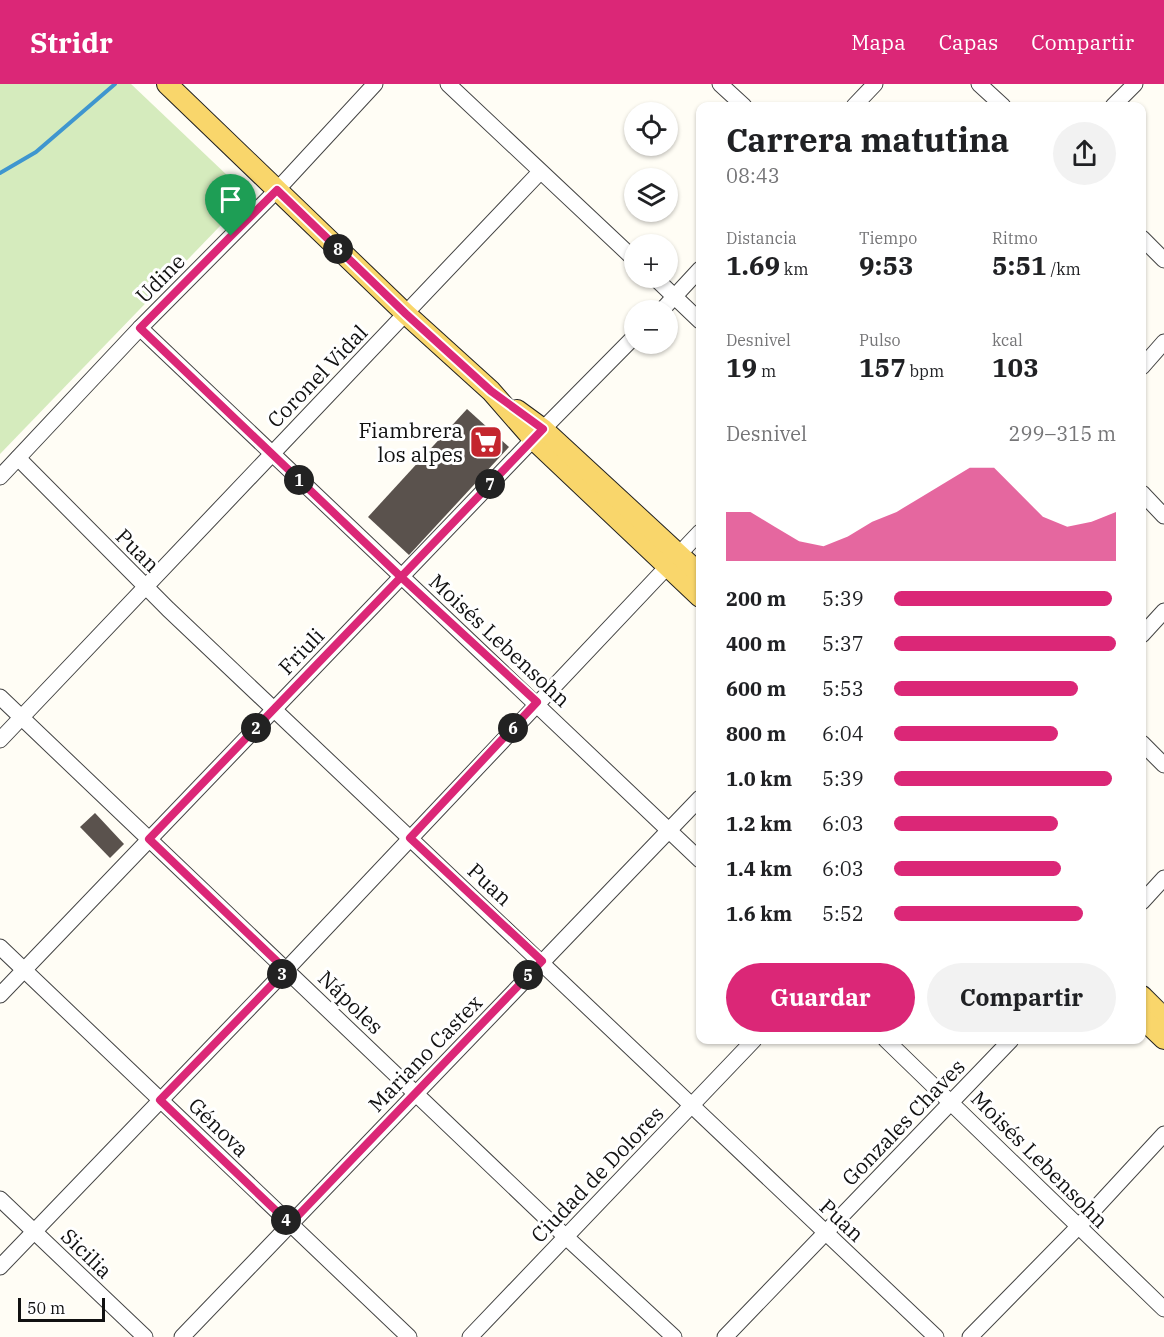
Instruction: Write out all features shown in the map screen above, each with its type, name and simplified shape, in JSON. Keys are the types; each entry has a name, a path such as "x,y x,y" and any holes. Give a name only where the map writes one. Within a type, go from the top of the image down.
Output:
{"main road":[{"path":"167,84 406,314 673,560 696,592"},
{"path":"673,560 696,572"},
{"path":"1146,1000 1164,1018"},
{"path":"1146,1022 1164,1039"}],"street":[{"name":"Udine","path":"0,477 140,328 277,190 375,84"},
{"path":"448,84 624,250"},
{"path":"720,84 740,102"},
{"path":"858,102 875,84"},
{"path":"980,84 999,102"},
{"path":"1117,102 1135,84"},
{"name":"Coronel Vidal","path":"0,740 540,172"},
{"path":"1146,242 1164,260"},
{"path":"672,300 696,273"},
{"path":"666,288 696,317"},
{"name":"Moisés Lebensohn","path":"140,328 401,577 537,702 696,856"},
{"path":"1146,362 1164,342"},
{"name":"Friuli","path":"0,994 538,434 624,348"},
{"name":"Puan","path":"18,458 146,587 936,1337"},
{"path":"1146,497 1164,516"},
{"path":"0,1267 286,970 696,536"},
{"path":"1146,631 1164,611"},
{"name":"Nápoles","path":"0,697 566,1237 674,1337"},
{"path":"1146,747 1164,765"},
{"name":"Mariano Castex","path":"182,1337 696,802"},
{"path":"1146,898 1164,878"},
{"name":"Génova","path":"0,947 409,1337"},
{"name":"Ciudad de Dolores","path":"470,1337 750,1044"},
{"name":"Moisés Lebensohn","path":"890,1044 1164,1309"},
{"name":"Gonzales Chaves","path":"725,1337 1007,1044"},
{"path":"970,1337 1078,1227 1164,1134"},
{"name":"Sicilia","path":"0,1199 145,1337"}],"green space":[{"path":"0,84 131,84 249,196 0,454"}],"building":[{"path":"467,409 509,447 409,555 368,517"},
{"path":"95,813 124,844 110,858 80,827"}],"waterway":[{"path":"0,173 36,152 115,84"}],"place":[{"name":"Fiambrera los alpes","path":"486,442"}],"route":[{"path":"231,236 140,328 401,577 149,839 286,970 160,1100 290,1224 542,961 410,838 537,702 401,577 543,429 491,391 406,314 277,190 231,236"}]}
